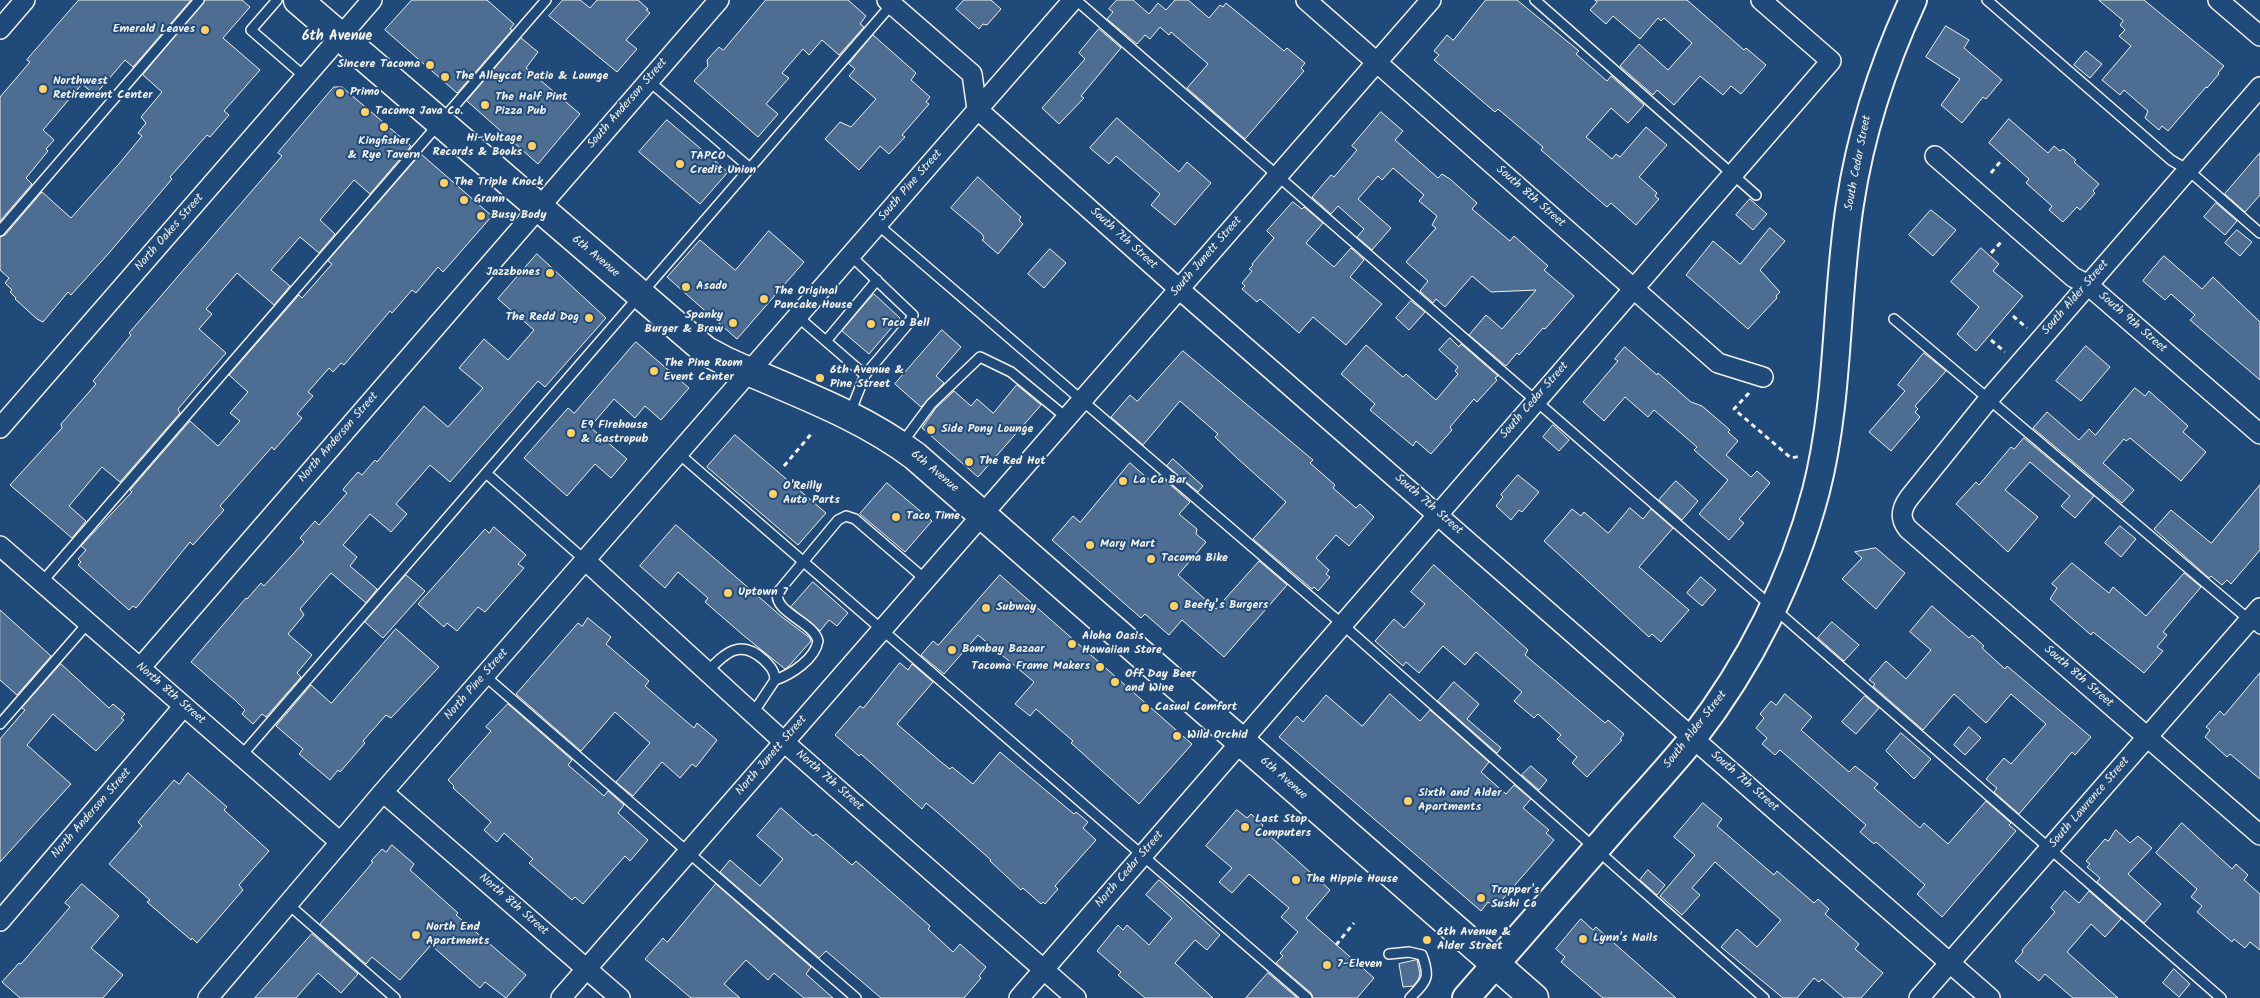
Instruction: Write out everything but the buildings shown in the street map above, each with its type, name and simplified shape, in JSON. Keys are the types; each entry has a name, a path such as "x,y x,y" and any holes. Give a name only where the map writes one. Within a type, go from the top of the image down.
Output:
{"main road":[{"name":"6th Avenue","path":"298,0 706,351 748,372 849,415 901,445 983,514 1240,742 1534,998"},
{"name":"South Cedar Street","path":"1824,453 1837,352 1849,206 1873,96 1893,44 1913,0"},
{"name":"South Alder Street","path":"1466,998 1693,738 1733,682 1773,607 1792,562 1810,510 1824,453"}],"street":[{"path":"0,29 25,0"},
{"name":"North Oakes Street","path":"0,428 372,0"},
{"name":"South Anderson Street","path":"538,208 719,0"},
{"name":"South Pine Street","path":"748,372 977,109 1075,0"},
{"name":"South 8th Street","path":"1306,0 1718,363 1763,377"},
{"name":"South Junett Street","path":"983,514 1431,0"},
{"name":"South Cedar Street","path":"1240,742 1831,61 1761,0"},
{"path":"2218,0 2260,36"},
{"path":"891,1 972,74 977,109"},
{"name":"South Alder Street","path":"1901,516 1903,507 1909,498 1988,400 2260,87"},
{"name":"South 7th Street","path":"977,109 1179,289 1990,998"},
{"name":"South 9th Street","path":"1935,156 2073,277 2088,285 2260,434"},
{"name":"North Anderson Street","path":"140,668 538,208"},
{"name":"North Pine Street","path":"208,998 383,792 586,561 748,372"},
{"name":"North Junett Street","path":"561,998 983,514"},
{"name":"South 8th Street","path":"1901,516 1908,529 2260,835"},
{"name":"North 8th Street","path":"0,546 340,842"},
{"name":"North 7th Street","path":"586,561 784,742 1076,998"},
{"name":"South Lawrence Street","path":"1920,998 2148,737 2257,619"},
{"name":"North Anderson Street","path":"0,921 184,706"},
{"name":"North Cedar Street","path":"1019,998 1240,742"},
{"name":"North 8th Street","path":"383,792 620,998"}],"lane":[{"path":"0,231 199,0"},
{"path":"277,0 251,30 305,78"},
{"path":"42,582 546,0"},
{"path":"1075,0 2221,998"},
{"path":"1535,0 1756,195"},
{"path":"1988,0 2171,160 2188,170 2260,233"},
{"path":"241,756 640,296 891,1"},
{"path":"648,81 750,168"},
{"path":"877,224 1342,624 1764,998"},
{"path":"849,415 865,375 908,324 913,315 850,255"},
{"path":"826,341 878,280"},
{"path":"797,316 865,375"},
{"path":"1894,319 1988,400 2257,619"},
{"path":"901,445 930,404 980,357 1012,372 1067,418"},
{"path":"678,453 1306,998"},
{"path":"486,473 586,561"},
{"path":"753,713 775,680 796,670 818,644 817,636 814,632 777,601 778,592 838,520 846,516 855,519 926,580"},
{"path":"0,724 88,622"},
{"path":"707,672 726,653 736,649 747,650 759,656 772,668 775,680"},
{"path":"485,676 856,998"},
{"path":"288,904 395,998"},
{"path":"1389,954 1410,952 1422,955 1428,970 1427,978 1410,998"}],"path":[{"path":"1991,173 2000,162"},
{"path":"1991,253 2006,237"},
{"path":"2013,316 2032,332"},
{"path":"1992,340 2011,357"},
{"path":"1763,377 1734,410 1791,458 1824,453"},
{"path":"784,466 812,433"},
{"path":"1336,944 1354,923"}],"place":[{"name":"Emerald Leaves","path":"205,30"},
{"name":"Sincere Tacoma","path":"430,65"},
{"name":"The Alleycat Patio & Lounge","path":"445,77"},
{"name":"Northwest Retirement Center","path":"43,89"},
{"name":"Primo","path":"340,93"},
{"name":"The Half Pint Pizza Pub","path":"485,105"},
{"name":"Tacoma Java Co.","path":"365,112"},
{"name":"Kingfisher & Rye Tavern","path":"384,127"},
{"name":"Hi-Voltage Records & Books","path":"532,146"},
{"name":"TAPCO Credit Union","path":"680,164"},
{"name":"The Triple Knock","path":"444,183"},
{"name":"Grann","path":"464,200"},
{"name":"Busy Body","path":"481,216"},
{"name":"Jazzbones","path":"550,273"},
{"name":"Asado","path":"686,287"},
{"name":"The Original Pancake House","path":"764,299"},
{"name":"The Redd Dog","path":"589,318"},
{"name":"Spanky Burger & Brew","path":"733,323"},
{"name":"Taco Bell","path":"871,324"},
{"name":"The Pine Room Event Center","path":"654,371"},
{"name":"6th Avenue & Pine Street","path":"820,378"},
{"name":"Side Pony Lounge","path":"931,430"},
{"name":"E9 Firehouse & Gastropub","path":"571,433"},
{"name":"The Red Hot","path":"969,462"},
{"name":"La Ca Bar","path":"1123,481"},
{"name":"O'Reilly Auto Parts","path":"773,494"},
{"name":"Taco Time","path":"896,517"},
{"name":"Mary Mart","path":"1090,545"},
{"name":"Tacoma Bike","path":"1151,559"},
{"name":"Uptown 7","path":"728,593"},
{"name":"Beefy’s Burgers","path":"1174,606"},
{"name":"Subway","path":"986,608"},
{"name":"Aloha Oasis Hawaiian Store","path":"1072,644"},
{"name":"Bombay Bazaar","path":"952,650"},
{"name":"Tacoma Frame Makers","path":"1100,667"},
{"name":"Off Day Beer and Wine","path":"1115,682"},
{"name":"Casual Comfort","path":"1145,708"},
{"name":"Wild Orchid","path":"1177,736"},
{"name":"Sixth and Alder Apartments","path":"1408,801"},
{"name":"Last Stop Computers","path":"1245,827"},
{"name":"The Hippie House","path":"1296,880"},
{"name":"Trapper's Sushi Co","path":"1481,898"},
{"name":"North End Apartments","path":"416,935"},
{"name":"Lynn's Nails","path":"1583,939"},
{"name":"6th Avenue & Alder Street","path":"1427,940"},
{"name":"7-Eleven","path":"1327,965"}],"district":[{"name":"6th Avenue","path":"337,38"}]}
